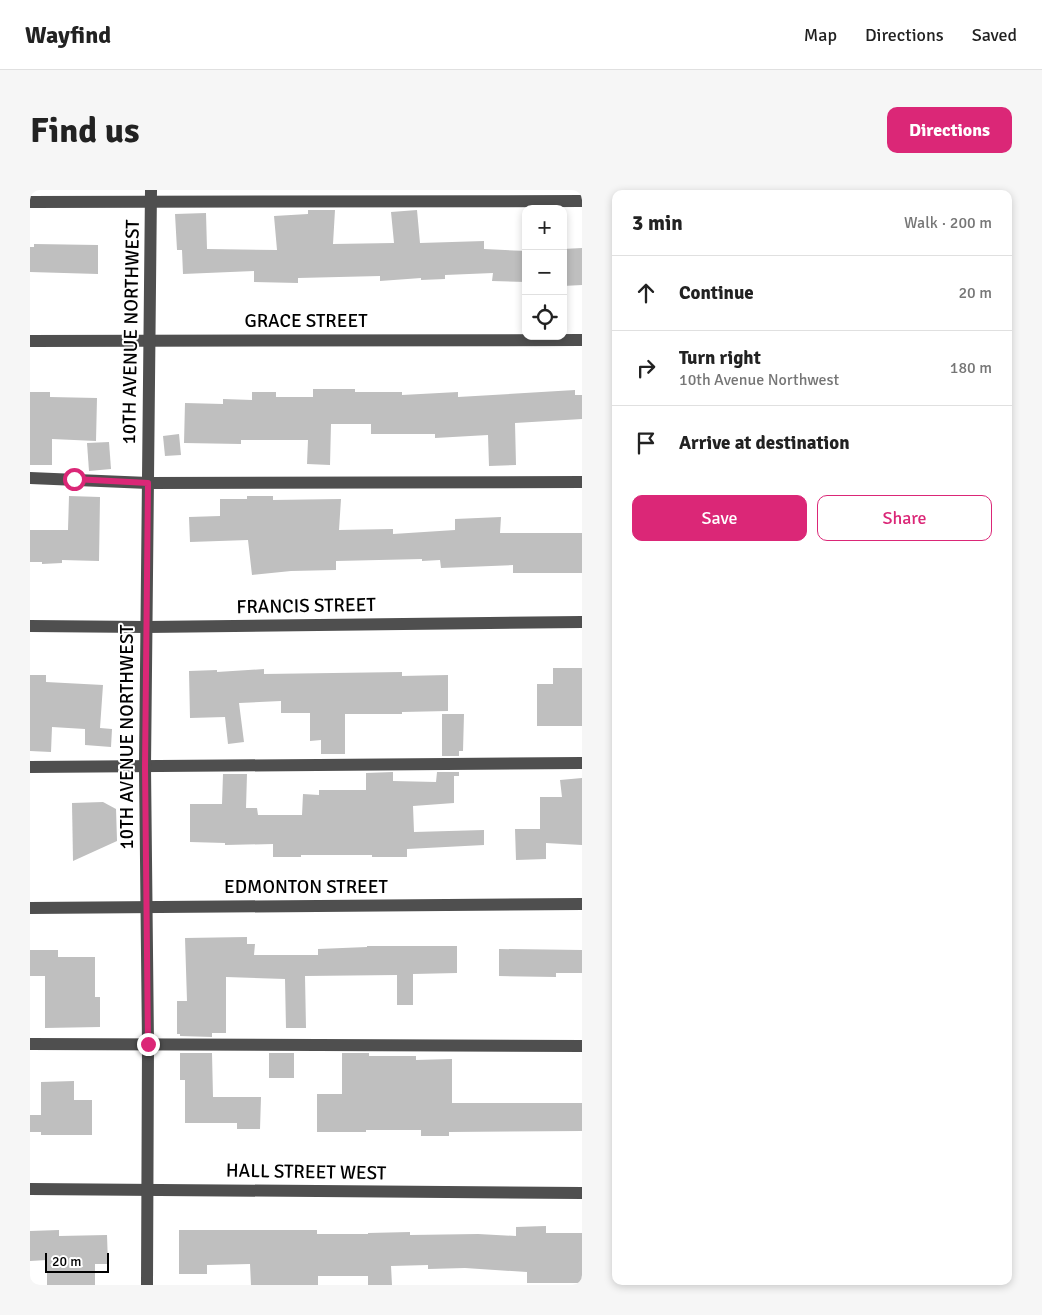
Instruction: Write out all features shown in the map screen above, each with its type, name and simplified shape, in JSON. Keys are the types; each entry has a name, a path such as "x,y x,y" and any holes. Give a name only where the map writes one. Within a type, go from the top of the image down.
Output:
{"street":[{"path":"30,202 151,196 582,201"},
{"name":"10TH AVENUE NORTHWEST","path":"147,1285 149,1190 145,767 151,196"},
{"name":"GRACE STREET","path":"30,341 582,340"},
{"path":"30,478 148,483 582,482"},
{"name":"FRANCIS STREET","path":"30,626 146,627 582,622"},
{"path":"30,767 582,763"},
{"name":"EDMONTON STREET","path":"30,908 582,904"},
{"path":"30,1044 582,1046"},
{"name":"HALL STREET WEST","path":"30,1189 582,1193"}],"building":[{"path":"308,210 335,210 333,244 394,243 391,212 417,210 420,243 484,241 484,249 522,251 522,282 492,281 493,273 445,275 445,279 421,280 421,278 380,281 380,276 298,278 298,283 254,282 254,271 183,274 182,250 177,250 175,214 206,213 207,249 277,250 274,216 308,214"},
{"path":"34,244 98,245 98,274 30,272 30,247 34,247"},
{"path":"582,248 582,285 567,286 567,249"},
{"path":"313,389 355,389 355,392 402,392 402,395 458,392 458,397 575,390 575,395 582,395 582,419 515,423 516,465 489,466 488,435 435,438 435,434 371,434 371,424 331,424 330,465 307,464 308,440 241,440 241,444 184,443 185,403 223,404 223,399 252,400 252,392 276,392 276,397 313,397"},
{"path":"30,392 50,392 50,397 97,398 96,441 52,439 52,465 30,465"},
{"path":"179,434 181,455 165,456 163,436"},
{"path":"109,442 111,469 89,471 87,443"},
{"path":"69,496 100,497 99,561 62,560 62,563 42,564 42,562 30,562 30,530 68,530"},
{"path":"247,496 273,496 273,500 341,499 339,530 393,529 393,534 455,530 455,519 501,517 500,533 582,533 582,573 513,573 513,565 441,568 440,560 422,561 422,559 336,561 336,570 291,571 252,575 248,540 190,542 189,517 220,516 220,499 247,499"},
{"path":"553,668 582,668 582,726 537,726 537,684 553,684"},
{"path":"264,669 264,674 402,672 402,676 448,675 448,711 402,712 402,714 345,714 345,754 321,754 321,740 310,741 310,713 281,713 281,701 239,703 244,742 228,744 225,717 190,718 189,671 217,670 217,672"},
{"path":"30,675 46,675 46,682 103,685 100,728 112,729 111,747 85,745 85,729 52,727 51,752 30,751"},
{"path":"442,714 464,714 463,751 459,751 459,756 442,756"},
{"path":"393,772 393,781 436,782 437,772 459,772 459,776 454,776 454,803 413,806 414,832 484,830 484,845 407,849 407,857 301,855 301,857 273,857 273,844 225,845 225,843 190,842 190,804 222,804 223,774 247,774 246,808 257,808 258,815 302,815 303,794 319,795 319,790 366,790 366,773"},
{"path":"582,778 582,845 546,843 546,859 516,860 515,829 540,829 540,797 562,797 560,780"},
{"path":"103,802 116,809 117,841 73,861 72,803"},
{"path":"247,937 247,944 255,944 254,955 318,955 318,949 367,946 457,946 457,973 413,974 413,1005 397,1005 397,975 305,976 306,1028 286,1028 285,979 226,977 226,1033 212,1033 212,1037 180,1036 180,1034 177,1034 177,1001 187,1001 185,938"},
{"path":"499,949 582,950 582,973 556,973 556,977 499,976"},
{"path":"30,950 58,950 58,957 95,957 95,997 100,997 100,1027 45,1028 45,976 30,976"},
{"path":"180,1053 212,1053 213,1097 261,1097 260,1129 237,1129 237,1123 185,1123 185,1080 180,1080"},
{"path":"269,1053 294,1053 294,1078 269,1078"},
{"path":"342,1053 369,1053 369,1056 416,1056 416,1060 452,1059 452,1103 582,1103 582,1131 449,1132 449,1136 421,1136 421,1130 317,1132 317,1094 342,1094"},
{"path":"74,1081 74,1100 92,1100 92,1135 41,1135 41,1132 30,1132 30,1115 41,1115 41,1082"},
{"path":"546,1226 546,1233 582,1233 582,1283 527,1283 527,1272 465,1268 428,1269 428,1265 391,1266 392,1285 368,1285 368,1276 318,1276 318,1285 251,1285 250,1264 207,1265 207,1274 179,1274 179,1230 317,1230 317,1234 410,1232 410,1235 478,1234 516,1236 516,1227"},
{"path":"59,1230 59,1236 107,1235 108,1264 95,1264 95,1285 47,1285 47,1260 30,1261 30,1231"}],"route":[{"path":"74,479 148,483 145,767 148,1044"}]}
